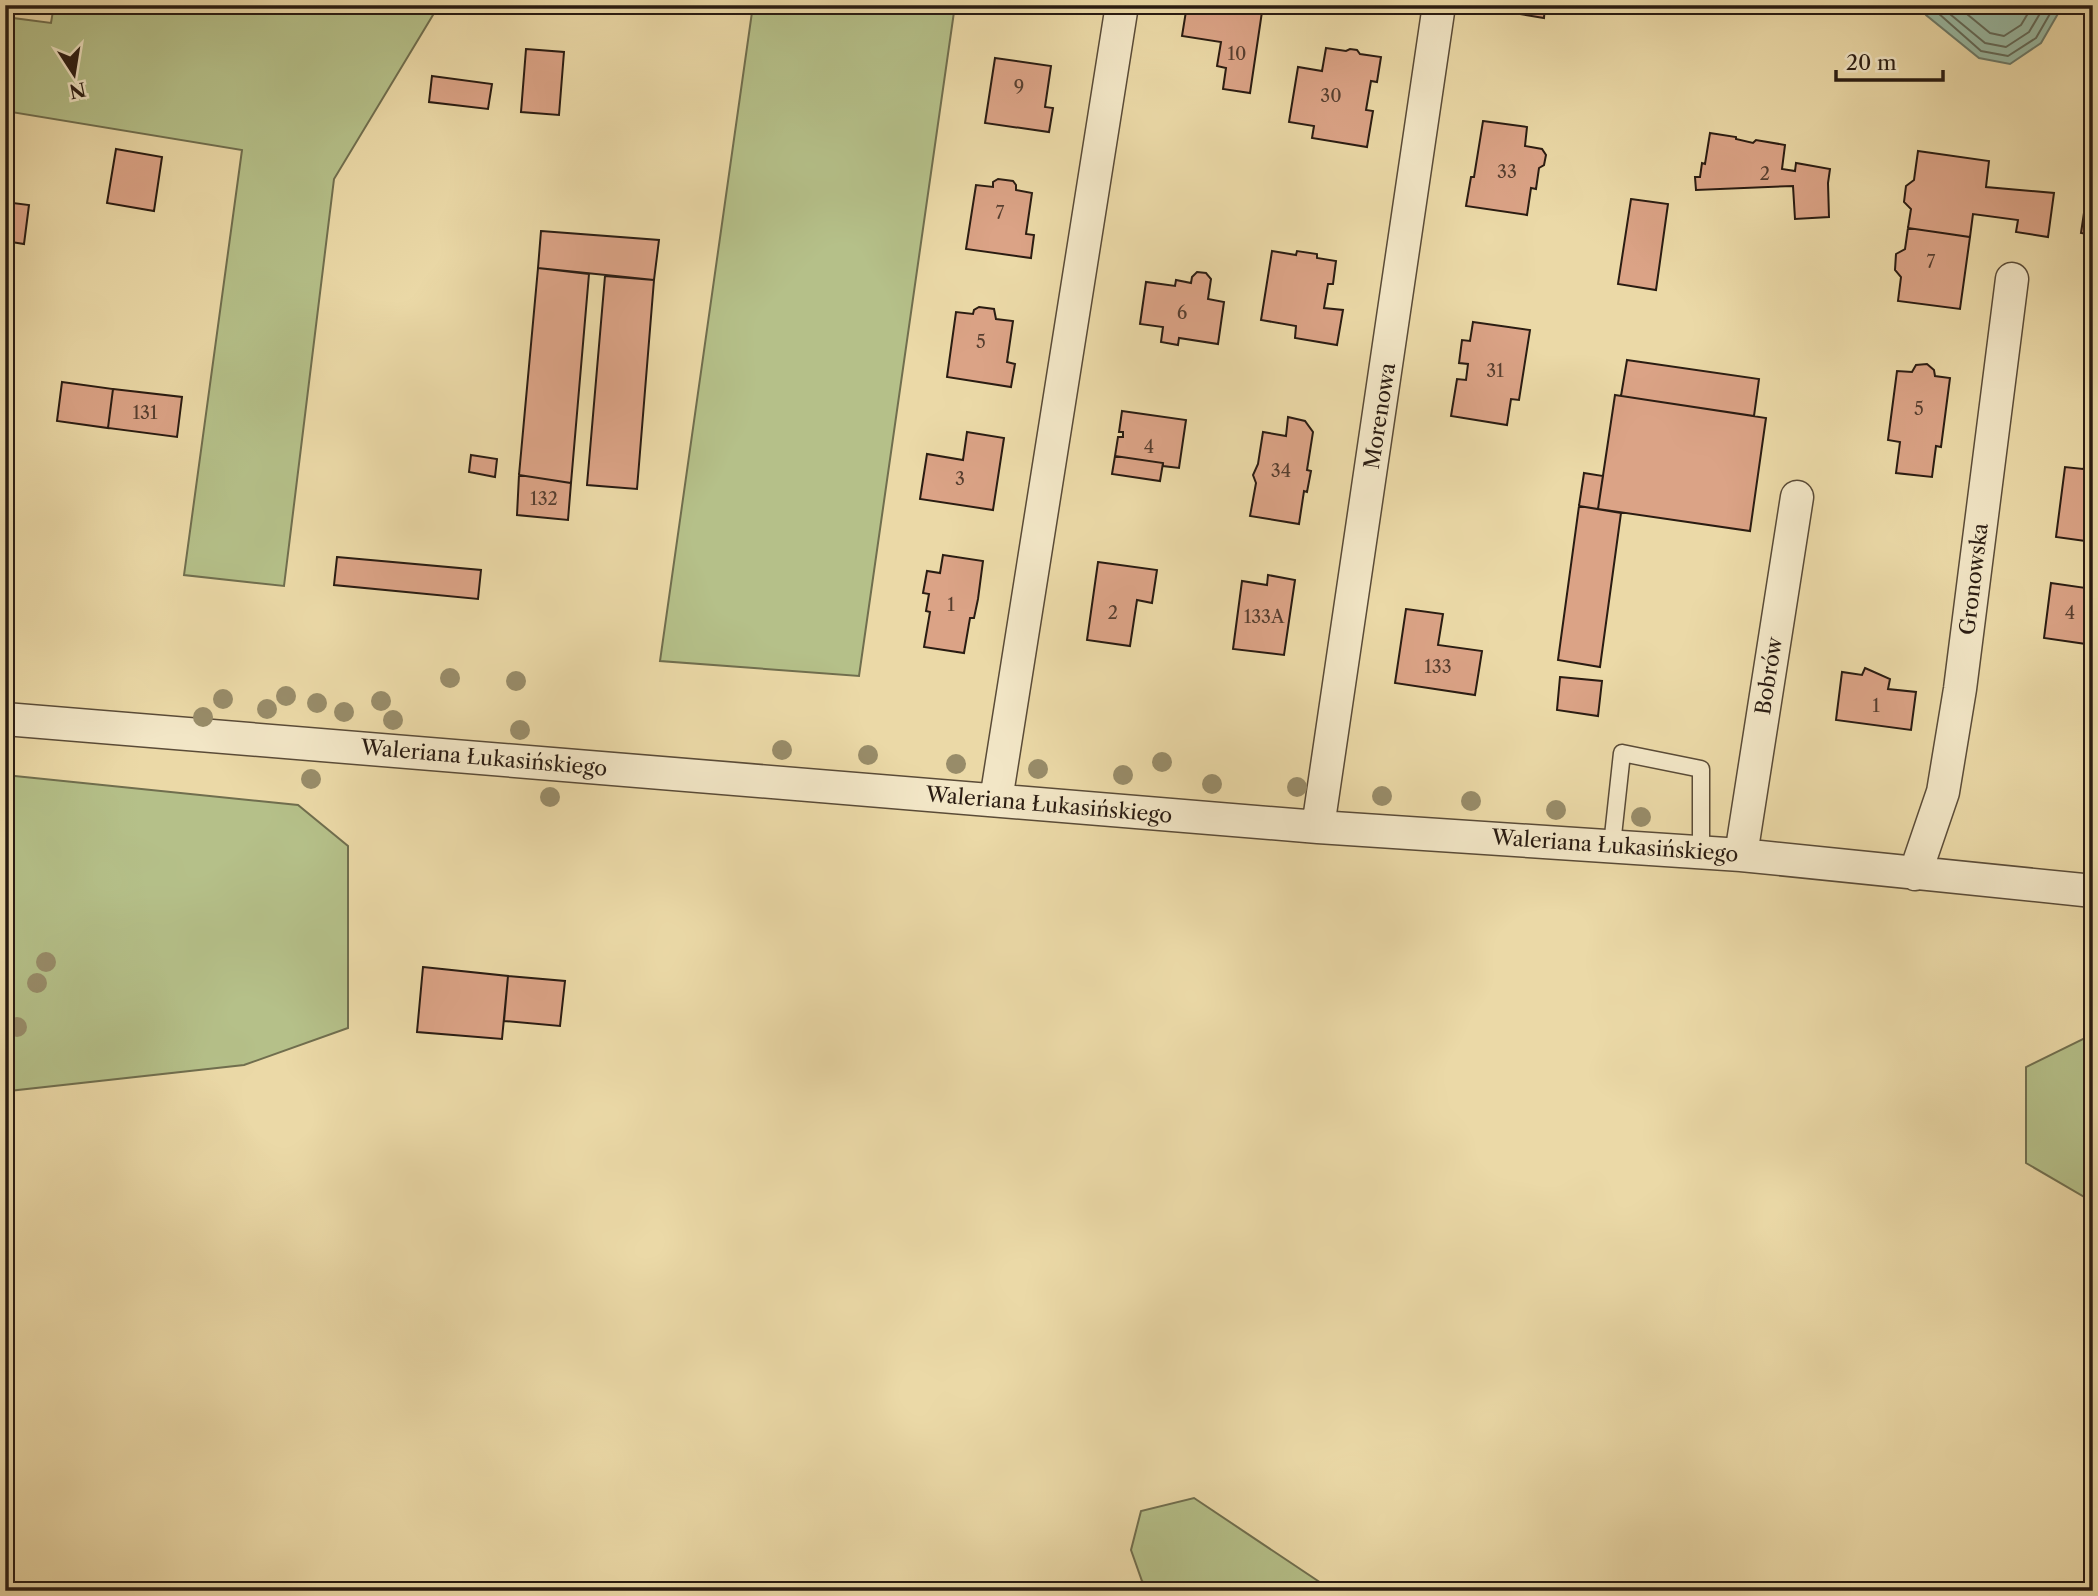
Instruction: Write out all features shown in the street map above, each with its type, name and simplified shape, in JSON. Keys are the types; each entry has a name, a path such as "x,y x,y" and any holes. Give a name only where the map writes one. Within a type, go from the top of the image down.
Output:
{"street":[{"path":"996,800 1122,5"},
{"name":"Morenowa","path":"1318,827 1439,5"},
{"name":"Gronowska","path":"1915,874 1943,793 2012,279"},
{"name":"Bobrów","path":"1741,855 1797,496"},
{"name":"Waleriana Łukasińskiego","path":"5,719 1318,827 1741,855 2093,891"}],"lane":[{"path":"1612,845 1622,753 1702,769 1701,852"}],"green space":[{"path":"54,5 439,5 334,179 284,586 184,575 242,150 5,111 5,17 51,23"},
{"path":"753,5 955,5 859,676 660,661"},
{"path":"5,775 298,805 348,846 348,1028 244,1065 9,1091 5,1097"},
{"path":"2089,1036 2093,1038 2093,1202 2026,1163 2026,1067"},
{"path":"1194,1498 1333,1591 1157,1591 1142,1581 1131,1550 1141,1511"}],"water":[{"path":"1920,5 2063,5 2041,43 2010,64 1979,58 1926,15"}],"building":[{"path":"1187,5 1263,5 1250,93 1223,89 1226,68 1217,66 1221,42 1182,36"},
{"path":"1496,5 1545,5 1544,18 1495,10"},
{"path":"1326,48 1357,50 1360,54 1381,57 1377,82 1371,81 1366,110 1373,111 1367,147 1312,138 1314,126 1289,122 1298,67 1322,71"},
{"path":"526,49 564,52 559,115 521,112"},
{"path":"995,58 1051,66 1045,107 1053,108 1049,132 985,123"},
{"path":"432,76 492,84 488,109 429,102"},
{"path":"1483,121 1527,127 1525,146 1542,149 1546,155 1544,165 1539,168 1536,189 1531,188 1527,215 1466,206 1471,177 1474,177"},
{"path":"1710,133 1753,143 1756,140 1785,145 1782,169 1795,171 1796,163 1830,169 1829,217 1795,219 1793,186 1696,190 1695,177 1700,177 1702,163 1705,164"},
{"path":"116,149 162,157 154,211 107,203"},
{"path":"1918,151 1989,161 1986,187 2054,193 2048,237 2016,232 2018,220 1973,214 1970,237 1908,228 1911,209 1904,202 1906,186 1914,180"},
{"path":"998,179 1013,181 1016,190 1032,193 1026,234 1034,235 1031,258 966,249 976,185 993,187 993,182"},
{"path":"2088,186 2093,186 2093,235 2081,233"},
{"path":"1631,199 1668,204 1656,290 1618,284"},
{"path":"5,202 29,205 24,244 5,241"},
{"path":"1908,228 1970,237 1960,309 1898,301 1901,277 1895,270 1896,254 1905,249"},
{"path":"541,231 659,240 654,280 538,268"},
{"path":"1272,251 1296,255 1297,251 1317,254 1317,258 1336,261 1333,284 1328,284 1324,308 1343,310 1337,345 1295,338 1296,326 1261,320"},
{"path":"538,268 589,274 571,483 519,475"},
{"path":"1197,272 1206,273 1211,279 1208,299 1224,302 1218,344 1179,338 1178,345 1161,342 1163,327 1140,324 1146,282 1175,286 1176,280 1191,283"},
{"path":"605,276 654,280 637,489 587,485"},
{"path":"979,307 994,309 996,319 1013,321 1007,362 1015,364 1011,387 947,377 956,312 973,314"},
{"path":"5,319 13,321 7,370 5,370"},
{"path":"1473,322 1530,330 1519,400 1511,399 1507,425 1451,416 1457,379 1466,380 1468,364 1459,363 1462,340 1470,341"},
{"path":"1627,360 1759,379 1754,416 1621,396"},
{"path":"1927,364 1934,370 1935,376 1950,378 1941,447 1936,446 1932,477 1896,473 1900,442 1888,440 1897,371 1912,372 1916,365"},
{"path":"62,382 113,389 108,428 57,421"},
{"path":"113,389 182,397 177,437 108,428"},
{"path":"1615,395 1766,418 1750,531 1598,509"},
{"path":"1122,411 1186,420 1179,468 1115,456 1118,437 1123,437 1123,432 1119,432"},
{"path":"1288,417 1305,421 1313,432 1307,470 1311,471 1307,492 1304,491 1299,524 1250,516 1256,483 1253,475 1258,464 1263,432 1286,436"},
{"path":"967,432 1004,438 993,510 920,499 927,454 963,460"},
{"path":"471,455 497,459 495,477 469,472"},
{"path":"1115,456 1163,463 1160,481 1112,474"},
{"path":"2089,461 2093,462 2093,542 2056,537 2065,467 2083,469"},
{"path":"1584,473 1603,476 1598,509 1579,506"},
{"path":"519,475 571,483 568,520 517,515"},
{"path":"1579,506 1621,513 1600,667 1558,660"},
{"path":"943,555 983,561 978,599 974,618 970,618 964,653 924,647 930,612 926,611 929,594 923,593 927,571 940,573"},
{"path":"337,557 481,570 478,599 334,585"},
{"path":"1098,562 1157,570 1152,603 1137,600 1130,646 1087,640"},
{"path":"1268,575 1295,580 1284,655 1233,649 1242,581 1267,585"},
{"path":"2051,583 2093,589 2093,645 2044,638"},
{"path":"1406,609 1443,614 1438,645 1482,651 1475,695 1395,683"},
{"path":"1865,668 1890,679 1888,689 1916,692 1911,730 1836,720 1842,672 1862,675"},
{"path":"1560,677 1602,681 1598,716 1557,710"},
{"path":"423,967 508,976 502,1039 417,1032"},
{"path":"508,976 565,981 560,1026 504,1021"}]}
